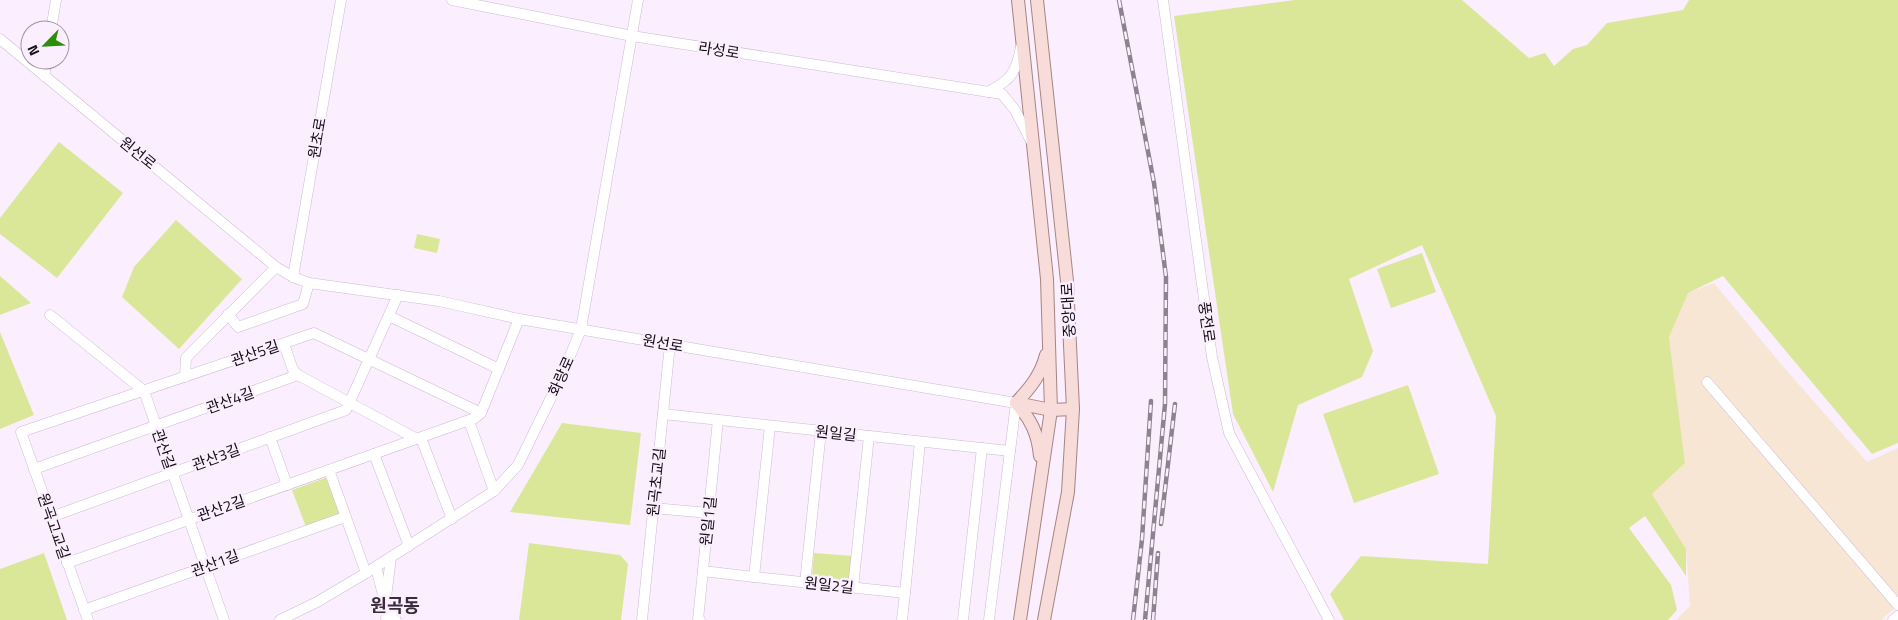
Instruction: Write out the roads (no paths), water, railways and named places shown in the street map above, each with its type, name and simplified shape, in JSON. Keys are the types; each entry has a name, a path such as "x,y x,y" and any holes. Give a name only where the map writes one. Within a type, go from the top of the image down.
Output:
{"main road":[{"path":"1018,0 1031,141 1047,279 1051,410 1020,620"},
{"name":"중앙대로","path":"1037,0 1067,281 1073,409 1068,492 1044,620"},
{"path":"1016,403 1033,385 1043,367 1049,341"},
{"path":"1016,403 1051,410 1073,409"},
{"path":"1016,403 1027,414 1038,437 1042,475"}],"street":[{"path":"53,20 56,0"},
{"name":"원초로","path":"293,277 341,0"},
{"name":"라성로","path":"452,0 632,36 1002,94 1015,110 1031,141"},
{"name":"화랑로","path":"280,620 366,573 452,519 494,491 518,465 564,371 581,328 638,0"},
{"name":"풍전로","path":"1163,0 1212,357 1223,411 1229,433 1329,620"},
{"name":"원선로","path":"0,39 276,267 293,277 309,283 398,295 519,319 1016,403"},
{"path":"988,92 1006,82 1017,66 1022,42"},
{"path":"44,76 45,70"},
{"path":"185,377 186,358 276,267"},
{"path":"228,314 238,327 303,304 309,283"},
{"path":"350,403 398,295"},
{"path":"50,315 144,391"},
{"path":"390,316 499,369"},
{"path":"481,413 519,319"},
{"name":"관산5길","path":"21,432 314,333 481,413"},
{"path":"284,344 293,370 298,375 419,438 452,519"},
{"name":"원곡초교길","path":"642,620 670,344"},
{"name":"관산4길","path":"34,469 298,375"},
{"path":"1707,382 1898,606"},
{"name":"관산길","path":"144,391 224,620"},
{"name":"관산3길","path":"51,517 346,410 350,403"},
{"path":"989,620 1016,403"},
{"name":"관산2길","path":"67,563 469,421 481,413"},
{"name":"원일길","path":"663,414 1010,451"},
{"name":"원일1길","path":"700,620 698,620 718,420"},
{"path":"469,421 494,491"},
{"path":"754,577 770,426"},
{"path":"805,583 821,431"},
{"name":"원곡고교길","path":"21,432 86,615"},
{"path":"853,588 869,436"},
{"path":"270,437 287,485"},
{"path":"902,620 920,442"},
{"path":"963,620 982,448"},
{"path":"374,454 409,546"},
{"path":"329,470 366,573"},
{"path":"653,508 709,513"},
{"name":"관산1길","path":"86,615 205,566 345,517"},
{"path":"391,557 385,606 396,620"},
{"path":"376,566 385,606 386,620"},
{"name":"원일2길","path":"703,571 905,593"},
{"path":"1893,620 1898,616"}],"railway":[{"path":"1119,0 1154,183 1166,277 1165,404 1145,620"},
{"path":"1133,620 1142,539 1151,401"},
{"path":"1161,524 1175,404"},
{"path":"1153,620 1158,553"}],"district":[{"name":"원곡동","path":"395,605"}]}
